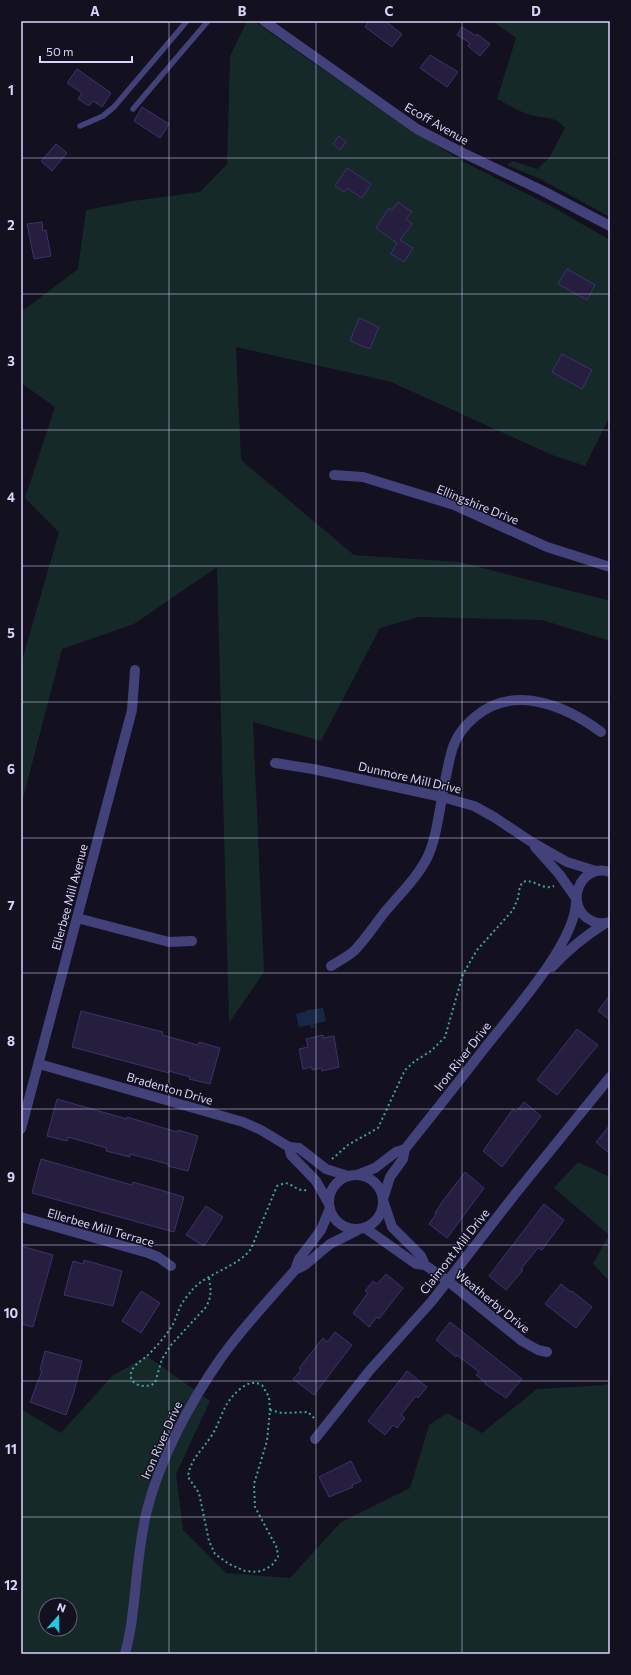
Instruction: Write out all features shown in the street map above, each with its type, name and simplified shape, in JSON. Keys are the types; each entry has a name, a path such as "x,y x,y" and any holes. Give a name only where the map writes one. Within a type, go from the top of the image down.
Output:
{"street":[{"name":"Ecoff Avenue","path":"264,21 414,126 461,152 610,226"},
{"name":"Ellingshire Drive","path":"334,474 364,477 454,505 551,548 610,568"},
{"name":"Ellerbee Mill Avenue","path":"21,1129 132,710 135,670"},
{"path":"331,966 354,950 422,866 431,848 452,750 458,735 471,720 481,712 494,705 518,699 536,702 577,716 601,732"},
{"name":"Dunmore Mill Drive","path":"275,763 312,769 442,797 474,806 501,821 530,841 573,864 597,871 610,872"},
{"name":"Dunmore Mill Drive","path":"530,841 559,874 576,900 583,915 588,920 595,923 608,923"},
{"path":"597,871 610,863"},
{"name":"Iron River Drive","path":"383,1201 390,1177 403,1159 405,1149 539,979 570,928 576,912 576,900 579,884 589,874 597,871"},
{"path":"77,918 169,942 192,942"},
{"name":"Iron River Drive","path":"539,979 588,934 608,923"},
{"name":"Bradenton Drive","path":"39,1064 244,1122 266,1132 289,1146 299,1148 326,1169 352,1176"},
{"name":"Claimont Mill Drive","path":"315,1440 370,1370 448,1281 516,1193 610,1077"},
{"name":"Bradenton Drive","path":"289,1146 291,1155 316,1181 330,1206"},
{"name":"Iron River Drive","path":"352,1176 375,1168 396,1152 405,1149"},
{"path":"352,1176 369,1178 379,1186 383,1201 382,1210 376,1221 362,1228 352,1229 338,1222 333,1215 330,1206 332,1190 336,1184 352,1176"},
{"name":"Weatherby Drive","path":"383,1201 392,1227 421,1256 425,1265"},
{"name":"Iron River Drive","path":"125,1654 132,1620 137,1565 147,1511 153,1489 175,1438 191,1406 221,1358 295,1270 299,1259 321,1230 330,1206"},
{"name":"Ellerbee Mill Terrace","path":"21,1217 148,1253 158,1257 171,1266"},
{"name":"Iron River Drive","path":"295,1270 305,1265 330,1244 362,1228"},
{"name":"Weatherby Drive","path":"362,1228 416,1264 425,1265 448,1281 522,1341 538,1350 547,1352"}],"lane":[{"path":"80,126 103,116 114,107 187,21"},
{"path":"133,109 208,21"}],"path":[{"path":"331,1161 348,1145 378,1128 387,1105 405,1070 415,1061 431,1051 445,1037 463,974 478,950 513,910 518,898 520,886 523,882 531,881 548,888 557,884"},
{"path":"209,1278 211,1292 208,1303 171,1345 162,1359 155,1383 149,1387 141,1387 136,1384 132,1380 131,1375 134,1368 148,1355 171,1328 180,1307 193,1290 209,1278 224,1270 251,1249 277,1186 285,1183 293,1185 299,1190 304,1191 310,1188"},
{"path":"250,1382 262,1385 269,1396 270,1410 266,1441 254,1484 255,1507 277,1548 278,1557 276,1561 266,1569 257,1572 245,1571 229,1564 215,1554 209,1541 199,1493 188,1477 189,1468 192,1461 205,1447 226,1404 232,1396 244,1386 250,1382"},
{"path":"270,1410 282,1413 308,1412 325,1427"}],"green space":[{"path":"247,21 254,21 408,128 464,162 551,206 610,240 610,416 585,466 552,455 391,382 236,347 241,460 354,555 460,562 610,601 610,641 542,620 418,617 380,628 321,741 253,722 264,972 229,1023 217,567 134,624 62,649 21,806 21,664 59,532 25,498 55,407 21,383 21,312 78,269 86,210 133,201 200,192 227,164 230,56"},
{"path":"492,21 610,21 610,217 540,179 507,165 513,161 537,169 549,158 565,128 553,119 527,114 497,99 516,38"},
{"path":"578,1162 610,1177 610,1282 593,1264 609,1235 554,1188"},
{"path":"147,1356 210,1401 176,1474 183,1530 226,1573 290,1578 341,1522 410,1488 429,1425 447,1413 482,1433 537,1389 605,1385 610,1382 610,1654 21,1654 21,1409 61,1433 112,1376"}],"water":[{"path":"323,1008 326,1021 314,1024 315,1027 311,1028 310,1025 299,1027 296,1014 307,1010"}],"building":[{"path":"369,21 385,21 402,34 392,47 365,27"},
{"path":"462,27 476,36 477,34 490,44 480,56 468,46 470,43 457,35"},
{"path":"430,55 458,72 447,87 420,68"},
{"path":"77,69 111,93 102,107 93,101 89,106 78,99 82,93 67,83"},
{"path":"142,107 169,124 160,138 134,121"},
{"path":"339,136 346,142 340,150 333,144"},
{"path":"56,144 67,153 52,171 41,161"},
{"path":"347,168 371,184 362,198 347,188 344,192 335,186"},
{"path":"398,202 412,212 406,219 412,224 400,240 413,248 404,262 391,254 397,243 376,228 389,208 392,210"},
{"path":"42,222 43,231 46,230 51,256 34,259 27,224"},
{"path":"567,269 595,285 587,300 558,284"},
{"path":"359,318 379,327 370,349 350,341"},
{"path":"562,354 592,370 582,389 552,372"},
{"path":"610,995 610,1020 598,1011"},
{"path":"81,1011 163,1032 162,1035 198,1045 199,1042 220,1048 210,1084 189,1079 190,1077 169,1071 169,1073 72,1047"},
{"path":"577,1029 598,1045 557,1095 537,1080"},
{"path":"323,1035 323,1038 334,1036 339,1067 322,1071 321,1068 312,1070 312,1067 303,1069 299,1049 308,1047 306,1039"},
{"path":"57,1099 127,1119 127,1117 177,1132 178,1130 198,1136 188,1171 130,1154 130,1157 106,1151 107,1148 68,1137 67,1141 47,1136"},
{"path":"524,1102 541,1116 502,1167 483,1151 513,1109 516,1112"},
{"path":"610,1125 610,1154 596,1142"},
{"path":"41,1159 132,1185 133,1182 184,1197 174,1232 32,1193"},
{"path":"465,1172 484,1188 447,1238 429,1224 442,1202"},
{"path":"544,1204 564,1220 542,1250 538,1248 521,1269 523,1270 506,1290 489,1276"},
{"path":"206,1206 223,1217 204,1246 186,1235"},
{"path":"21,1246 53,1255 33,1327 21,1324"},
{"path":"84,1260 122,1271 113,1306 64,1295 73,1261 83,1264"},
{"path":"386,1274 403,1288 379,1319 377,1317 369,1327 353,1313 368,1293 365,1291 373,1281 377,1284"},
{"path":"561,1284 592,1307 576,1328 545,1304"},
{"path":"141,1291 160,1303 141,1333 122,1321"},
{"path":"450,1322 522,1379 506,1398 485,1384 486,1383 476,1375 479,1372 457,1355 456,1357 436,1340"},
{"path":"335,1332 352,1345 314,1395 293,1379 301,1370 299,1368 323,1338 327,1342"},
{"path":"45,1351 82,1361 66,1415 30,1402 42,1371 40,1370"},
{"path":"407,1371 427,1387 418,1398 416,1396 401,1415 405,1418 397,1428 393,1425 385,1435 368,1421"},
{"path":"351,1461 361,1481 352,1485 353,1487 329,1497 319,1477"}]}
